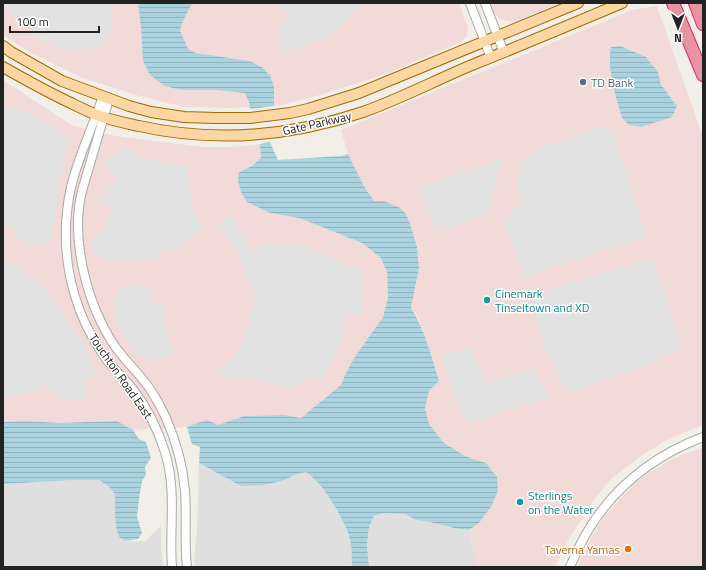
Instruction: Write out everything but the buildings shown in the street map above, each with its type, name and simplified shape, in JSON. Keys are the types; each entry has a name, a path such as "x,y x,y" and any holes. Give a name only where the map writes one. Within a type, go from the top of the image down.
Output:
{"highway":[{"path":"673,3 703,75"},
{"path":"695,3 703,24"}],"main road":[{"name":"Gate Parkway","path":"3,46 62,81 129,106 151,112 184,117 250,118 290,113 321,106 359,93 578,3"},
{"name":"Gate Parkway","path":"3,67 32,84 100,116 158,130 239,136 280,132 312,126 363,112 622,3"}],"street":[{"path":"470,3 491,58"},
{"path":"485,3 504,53"},
{"name":"Touchton Road East","path":"106,98 74,177 68,204 66,253 70,280 84,320 97,345 115,370 132,388 145,407 165,452 169,467 173,499 172,567"},
{"name":"Touchton Road East","path":"100,116 78,206 79,236 85,279 103,328 114,346 151,391 166,419 179,453 186,492 187,567"},
{"path":"70,280 85,279"},
{"path":"74,294 88,288"},
{"path":"132,388 142,379"},
{"path":"570,567 583,538 593,522 604,506 617,492 655,460 685,444 703,437"},
{"path":"172,558 186,557"}],"shaded area":[{"path":"3,3 459,3 468,27 467,36 461,42 383,75 320,95 274,106 232,108 184,107 136,95 83,78 29,52 3,35"},
{"path":"3,3 110,3 112,19 109,36 102,46 73,51 56,47 37,37 3,6"},
{"path":"363,3 327,38 309,45 281,52 278,31 289,14 275,4"},
{"path":"491,3 561,3 513,22 503,20 494,14"},
{"path":"657,6 703,137 703,426 692,429 664,442 644,454 612,478 596,497 568,540 555,567 476,567 476,559 469,530 479,523 486,463 465,456 443,442 429,424 425,409 429,391 439,381 418,318 411,308 419,268 417,247 406,214 384,201 374,201 365,188 348,154 341,130 632,10"},
{"path":"3,80 73,126 116,136 202,147 230,147 260,144 262,158 252,166 239,172 270,213 299,218 362,243 381,258 387,272 388,297 383,317 354,358 341,385 301,418 284,415 244,416 218,425 194,424 187,427 133,430 117,421 59,423 25,421 3,422"},
{"path":"3,107 14,108 42,119 55,128 67,140 50,243 29,244 16,238 15,228 3,224"},
{"path":"603,126 614,133 646,236 524,277 504,222 509,220 512,210 521,206 516,183 521,174 518,165 532,154 531,150"},
{"path":"125,144 137,157 187,166 191,202 203,229 190,236 176,251 162,249 154,260 107,260 100,258 93,251 91,239 107,227 108,219 114,210 96,200 118,180 104,165"},
{"path":"500,159 502,165 495,173 498,182 491,191 494,200 487,210 489,215 435,232 429,211 424,206 418,187"},
{"path":"231,215 252,250 268,243 289,243 308,247 329,256 347,267 363,267 364,316 345,315 343,334 336,354 321,383 310,376 291,388 252,379 226,380 219,370 233,357 241,345 254,307 254,288 250,289 238,252 218,223"},
{"path":"654,257 682,350 659,357 660,361 571,391 561,381 558,372 549,359 528,296"},
{"path":"3,259 29,275 50,295 81,339 97,375 85,381 87,400 57,398 44,382 34,391 3,399"},
{"path":"126,286 151,288 151,304 163,307 163,319 166,331 176,353 148,362 133,352 115,324 114,300 119,289"},
{"path":"472,347 485,384 533,368 550,397 469,423 466,416 462,417 442,356"},
{"path":"703,447 703,567 578,567 580,559 599,524 623,495 644,476 670,460"},
{"path":"199,463 242,486 282,481 297,474 306,472 313,477 330,497 340,515 349,537 352,551 352,567 195,567"},
{"path":"99,480 108,486 115,494 115,518 119,537 125,541 145,541 161,526 163,567 3,567 3,484"},
{"path":"384,513 405,514 416,520 469,530 476,559 476,567 369,567 367,545 369,527 374,516"}],"water":[{"path":"138,3 192,3 180,30 188,49 195,53 250,61 263,68 270,76 274,86 274,106 250,109 245,93 217,90 181,90 165,86 150,75 143,61"},
{"path":"620,46 646,57 658,72 661,85 677,106 672,117 641,127 629,125 622,118 614,90 610,68 611,47"},
{"path":"270,142 278,160 341,156 348,154 365,188 374,201 384,201 400,208 406,214 417,247 419,268 411,308 424,334 439,381 429,391 425,409 429,424 443,442 465,456 486,463 497,477 498,491 492,505 479,523 469,530 416,520 405,514 384,513 374,516 369,527 367,545 369,567 352,567 352,552 346,528 332,501 313,477 306,472 297,474 282,481 263,485 241,486 199,463 200,447 192,444 187,427 208,420 218,425 244,416 284,415 301,418 341,385 354,358 383,317 388,297 387,272 381,258 362,243 299,218 270,213 247,202 241,192 238,181 239,172 252,166 261,158 260,144"},
{"path":"25,421 59,423 117,421 133,430 139,439 146,442 151,458 145,467 146,475 142,481 139,499 137,517 142,533 138,539 125,541 119,537 117,532 115,511 115,494 108,486 99,480 3,484 3,422"}],"place":[{"name":"TD Bank","path":"583,82"},
{"name":"Cinemark Tinseltown and XD","path":"487,300"},
{"name":"Sterlings on the Water","path":"520,502"},
{"name":"Taverna Yamas","path":"628,549"}]}
